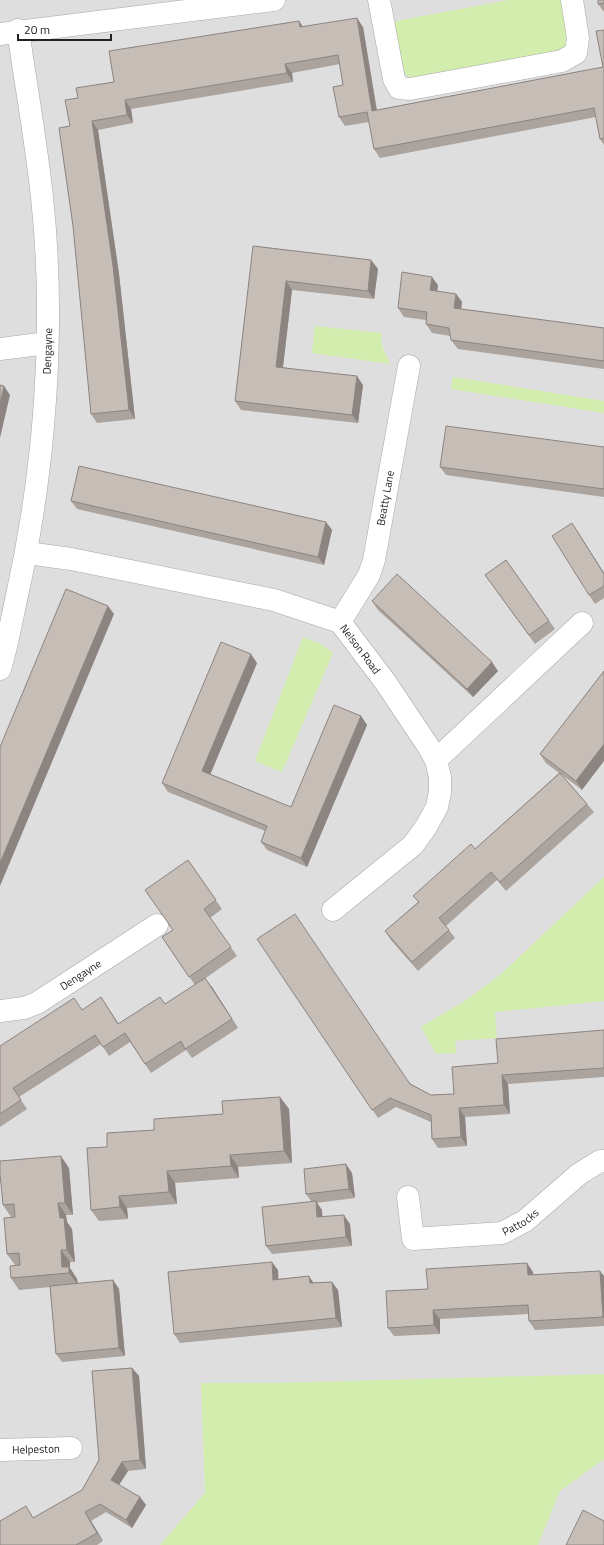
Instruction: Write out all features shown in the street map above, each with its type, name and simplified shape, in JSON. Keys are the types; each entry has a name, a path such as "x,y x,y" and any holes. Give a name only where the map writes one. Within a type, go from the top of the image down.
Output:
{"street":[{"path":"9,32 274,0"},
{"path":"379,0 394,79 399,88 410,89 562,61 576,54 578,38 572,0"},
{"name":"Dengayne","path":"0,669 27,553 42,452 48,280 42,197 9,32"},
{"path":"0,349 47,343"},
{"name":"Beatty Lane","path":"340,622 365,581 374,560 408,366"},
{"name":"Nelson Road","path":"27,553 71,559 274,600 340,622 386,683 436,760 440,777 440,792 437,807 426,827 413,845 333,910"},
{"path":"436,760 582,623"},
{"name":"Dengayne","path":"0,1011 24,1008 37,1003 157,925"},
{"name":"Pattocks","path":"408,1197 413,1238 502,1233 525,1221 579,1174 600,1161 604,1161"},
{"name":"Helpeston","path":"0,1450 72,1448"}],"shaded area":[{"path":"0,0 509,0 391,22 568,38 561,0 604,0 604,401 453,377 451,389 604,413 604,877 500,975 466,1000 421,1027 456,1053 455,1041 495,1012 604,1001 604,1374 276,1383 201,1383 205,1493 160,1545 0,1545","holes":["315,326 381,333 381,340 389,364 312,353"]},
{"path":"604,1459 604,1545 538,1545 560,1491"}],"green space":[{"path":"509,0 561,0 568,38 566,49 416,82 403,71 399,64 395,48 391,22"},
{"path":"315,326 381,333 382,345 390,364 312,353"},
{"path":"453,377 604,401 604,413 451,389"},
{"path":"303,637 323,645 333,653 282,772 255,761"},
{"path":"604,877 604,1001 495,1012 497,1038 455,1041 456,1053 436,1054 421,1027 466,1000 500,975"},
{"path":"604,1374 604,1459 560,1491 538,1545 160,1545 205,1493 201,1383 276,1383"}],"building":[{"path":"598,0 604,0 604,3 598,4"},
{"path":"357,18 372,111 603,67 596,31 604,30 604,138 600,139 594,108 374,149 367,112 339,117 333,87 343,85 338,55 285,64 287,73 125,100 127,115 92,121 113,266 129,410 91,414 73,226 59,128 70,126 65,100 78,98 76,88 114,82 109,51 299,21 300,27"},
{"path":"253,246 371,260 368,291 286,281 276,367 357,376 352,415 235,401"},
{"path":"402,272 432,277 430,290 456,294 454,308 604,328 604,361 451,340 449,328 426,324 427,312 398,308"},
{"path":"0,385 4,386 0,404"},
{"path":"446,426 604,447 604,489 440,467"},
{"path":"79,466 326,522 318,557 71,501"},
{"path":"572,523 604,574 604,586 589,595 552,536"},
{"path":"506,560 549,621 529,635 485,575"},
{"path":"397,574 492,662 467,689 372,601"},
{"path":"66,589 108,606 0,863 0,747"},
{"path":"221,642 251,654 202,771 291,807 334,705 361,716 301,858 261,842 267,826 162,783"},
{"path":"604,671 604,744 576,781 540,754"},
{"path":"560,773 587,804 500,882 491,872 439,918 449,930 412,962 385,931 419,902 413,896 471,844 475,849"},
{"path":"188,860 216,900 204,909 231,947 189,977 162,937 173,930 145,890"},
{"path":"295,914 410,1084 431,1095 454,1094 452,1067 498,1063 496,1039 604,1030 604,1068 502,1075 504,1105 459,1108 461,1137 432,1139 431,1115 390,1098 372,1110 257,939"},
{"path":"205,978 232,1019 185,1049 181,1041 145,1064 125,1033 103,1047 95,1035 13,1088 21,1100 0,1114 0,1046 74,998 82,1010 101,997 118,1024 160,997 165,1004"},
{"path":"280,1097 284,1151 230,1155 231,1166 167,1171 169,1192 119,1196 120,1207 91,1210 87,1148 107,1147 107,1133 154,1130 154,1119 223,1114 222,1101"},
{"path":"61,1156 65,1203 58,1203 60,1218 64,1218 67,1250 61,1250 62,1267 69,1267 69,1273 11,1278 10,1266 20,1265 19,1253 7,1254 4,1218 15,1217 14,1204 3,1205 0,1161"},
{"path":"346,1164 349,1189 306,1194 304,1169"},
{"path":"316,1201 317,1217 344,1215 346,1237 266,1246 262,1207"},
{"path":"272,1262 273,1280 309,1276 310,1283 332,1282 336,1318 174,1334 168,1272"},
{"path":"527,1263 528,1275 600,1271 603,1317 529,1321 528,1305 433,1310 434,1325 388,1328 386,1291 428,1289 426,1269"},
{"path":"113,1280 119,1348 56,1354 50,1286"},
{"path":"132,1368 140,1460 122,1462 111,1480 140,1497 126,1520 100,1504 85,1512 97,1533 76,1545 0,1545 0,1521 26,1506 33,1518 82,1490 99,1460 92,1371"},
{"path":"583,1510 604,1521 604,1545 566,1545"}]}
